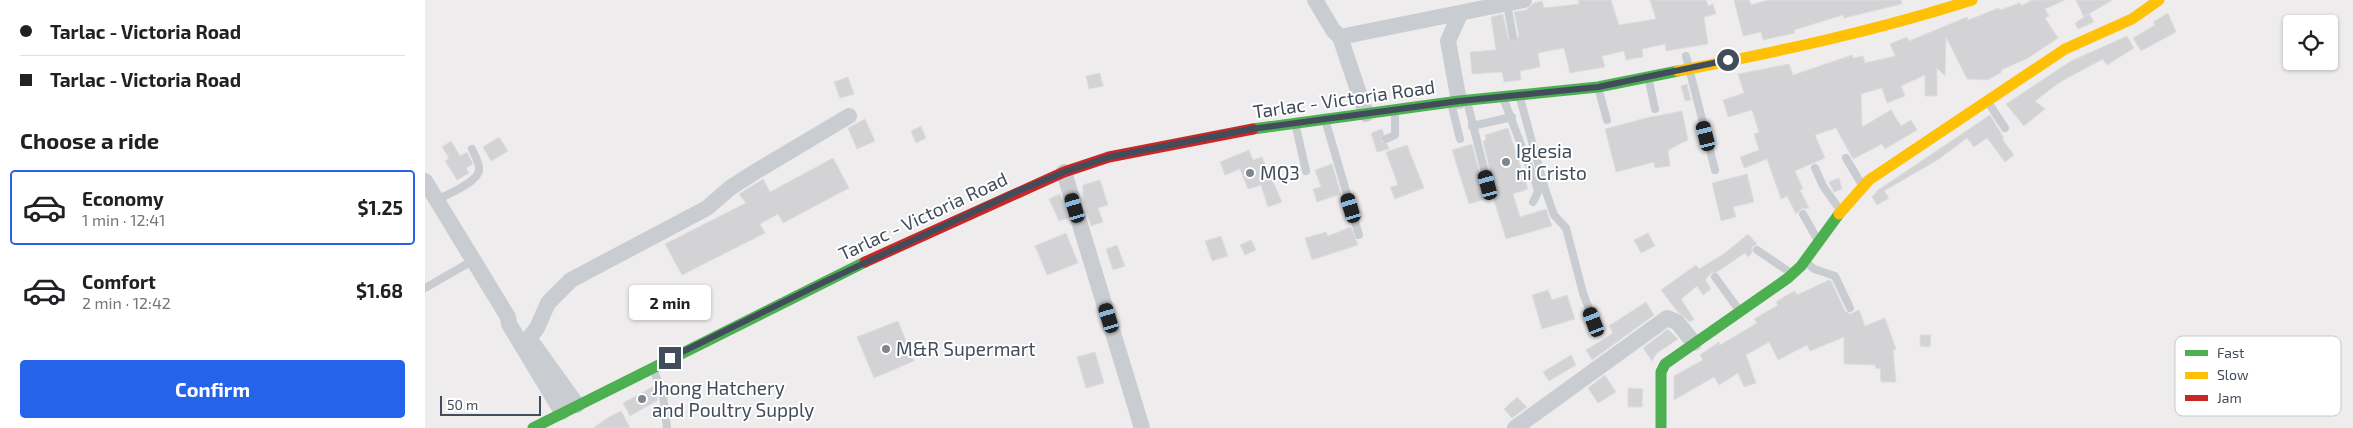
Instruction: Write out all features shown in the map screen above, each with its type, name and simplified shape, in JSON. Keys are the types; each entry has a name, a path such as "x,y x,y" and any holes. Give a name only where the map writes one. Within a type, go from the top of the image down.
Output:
{"main road":[{"name":"Tarlac - Victoria Road","path":"533,428 562,416 653,367 824,282 1064,172 1109,157 1251,129 1459,102 1598,87 1648,76 1688,62 1805,46 1913,20 1972,0"},
{"path":"1661,428 1662,367 1793,274 1863,186 1986,100 2065,49 2132,19 2159,0"}],"street":[{"path":"1315,0 1333,30 1340,37 1366,114"},
{"path":"1340,37 1524,0"},
{"path":"1459,102 1448,41 1460,14"},
{"path":"529,338 537,328 549,303 571,280 707,208 750,175 849,116"},
{"path":"1064,172 1142,428"},
{"path":"425,181 431,203 472,261 508,317 509,324 562,416"},
{"path":"508,317 515,319 529,338 562,416"},
{"path":"1515,428 1667,318 1677,322 1694,344"}],"lane":[{"path":"1507,4 1513,37"},
{"path":"1688,62 1715,170"},
{"path":"1648,76 1655,109"},
{"path":"1598,87 1607,120"},
{"path":"1519,96 1545,189 1554,215 1566,228 1583,293 1594,322"},
{"path":"1504,98 1536,184 1538,192 1533,202"},
{"path":"1986,100 2005,128"},
{"path":"1459,102 1472,126 1488,185"},
{"path":"1459,102 1460,139"},
{"path":"1386,139 1397,132 1395,110"},
{"path":"1472,126 1512,117"},
{"path":"1325,119 1359,235"},
{"path":"1295,123 1306,171"},
{"path":"431,203 473,180 479,174 479,168 472,149"},
{"path":"1846,158 1863,186"},
{"path":"1815,168 1823,186 1841,212"},
{"path":"1803,214 1819,243"},
{"path":"1757,250 1793,274"},
{"path":"425,288 472,261"},
{"path":"1805,261 1814,269 1835,276 1850,308"},
{"path":"1715,277 1740,312"},
{"path":"653,367 663,395 667,428"}],"building":[{"path":"1578,0 1611,0 1619,25 1656,19 1650,0 1706,0 1708,6 1713,4 1716,14 1704,17 1708,44 1666,51 1665,44 1642,49 1643,57 1626,60 1624,51 1602,56 1605,67 1570,73 1564,48 1538,53 1540,67 1520,71 1521,80 1504,82 1502,72 1472,74 1470,52 1496,50 1491,17 1503,14 1508,38 1514,42 1519,36 1514,12 1526,10 1534,3 1542,1 1544,8 1579,4"},
{"path":"1734,0 1749,0 1751,5 1768,0 1901,0 1902,4 1844,18 1843,15 1794,30 1795,33 1763,40 1761,32 1743,36"},
{"path":"2032,0 2065,0 2045,9 2049,16 2045,18 2058,38 2028,58 2001,70 2002,72 1987,80 1967,79 1946,37 1945,76 1937,68 1937,96 1925,96 1925,75 1901,86 1905,96 1887,103 1882,88 1861,94 1862,127 1891,110 1901,126 1911,120 1917,130 1885,149 1882,144 1853,159 1836,128 1815,135 1825,158 1795,171 1803,189 1800,190 1809,208 1801,209 1796,214 1787,196 1781,199 1767,159 1744,168 1740,157 1759,150 1754,134 1759,132 1752,110 1728,117 1723,100 1744,93 1738,74 1789,64 1793,75 1852,55 1853,58 1863,56 1865,63 1895,56 1890,44 1907,37 1909,41 1967,17 1968,20 1999,8 2000,10 2020,3 2021,6"},
{"path":"2076,0 2112,0 2084,17"},
{"path":"2168,13 2176,32 2141,51 2133,38 2155,25 2153,22"},
{"path":"2089,14 2094,22 2078,29 2075,23"},
{"path":"2127,36 2134,48 2107,65 2103,59 2060,82 2035,101 2045,109 2024,126 2006,104 2071,61"},
{"path":"1100,73 1103,86 1089,89 1086,76"},
{"path":"848,77 854,94 840,98 834,82"},
{"path":"1687,84 1691,100 1685,101 1681,86"},
{"path":"1682,111 1688,140 1668,150 1670,166 1655,168 1654,162 1616,172 1605,129"},
{"path":"1990,115 2004,138 2002,139 2014,155 2005,162 1987,138 1974,147 1967,138 1939,159 1884,191 1889,198 1877,205 1872,197 1878,190"},
{"path":"865,119 875,141 857,149 848,128"},
{"path":"921,126 926,138 916,143 911,131"},
{"path":"1508,128 1528,189 1513,194 1520,217 1546,209 1552,226 1506,239 1493,197 1469,204 1452,150 1472,144 1483,186 1486,190 1490,190 1493,184 1483,141 1486,140 1485,135"},
{"path":"1382,129 1384,134 1381,141 1387,144 1389,149 1377,152 1371,133"},
{"path":"499,137 508,151 491,161 483,147"},
{"path":"451,141 460,156 467,152 473,164 466,168 469,173 457,180 445,161 449,158 442,147"},
{"path":"1407,145 1424,188 1395,199 1390,187 1398,185 1386,152"},
{"path":"1249,150 1253,160 1262,157 1282,202 1268,207 1261,185 1248,189 1240,169 1225,175 1220,162"},
{"path":"833,158 849,188 783,223 778,214 760,224 765,233 682,275 665,244 746,203 739,194 763,179 770,192"},
{"path":"1332,164 1341,194 1317,202 1313,189 1321,187 1315,170"},
{"path":"1747,174 1754,202 1733,207 1736,217 1721,221 1712,183"},
{"path":"1839,178 1842,189 1834,192 1829,182"},
{"path":"1100,180 1108,205 1098,208 1103,222 1091,226 1083,201 1083,185"},
{"path":"1060,194 1068,218 1059,221 1049,199"},
{"path":"1351,227 1358,245 1312,260 1305,238 1326,232 1328,236"},
{"path":"1066,233 1078,263 1047,275 1035,246"},
{"path":"1648,233 1655,246 1641,253 1634,240"},
{"path":"1748,234 1757,244 1752,247 1752,253 1748,257 1745,253 1717,272 1711,273 1705,280 1711,289 1703,295 1697,286 1681,299 1694,319 1690,322 1677,311 1661,290 1696,265 1699,269 1725,253"},
{"path":"1221,236 1228,256 1212,261 1205,241"},
{"path":"1251,240 1256,250 1245,255 1240,245"},
{"path":"1117,245 1125,266 1113,270 1106,249"},
{"path":"1829,280 1845,311 1850,314 1859,310 1865,326 1885,318 1896,349 1893,350 1896,382 1881,382 1880,368 1876,369 1875,365 1844,364 1844,337 1810,351 1807,345 1778,360 1769,342 1746,355 1756,383 1744,387 1738,373 1719,385 1714,377 1674,400 1674,376 1703,360 1700,355 1719,342 1720,345 1757,323 1754,319 1778,305 1776,302 1787,295 1795,291 1797,295"},
{"path":"1548,290 1552,300 1567,295 1575,319 1542,329 1532,295"},
{"path":"1646,302 1654,315 1592,360 1586,350 1613,333 1609,326"},
{"name":"M&R Supermart","path":"898,321 914,361 874,378 857,337"},
{"path":"1668,329 1678,339 1657,353 1652,361 1643,348"},
{"path":"1920,335 1931,335 1930,347 1920,346"},
{"path":"1095,352 1104,383 1086,388 1077,357"},
{"path":"1571,355 1576,365 1549,381 1543,372"},
{"path":"1605,375 1616,392 1598,403 1588,388"},
{"path":"654,386 658,400 630,416 623,403"},
{"path":"1628,388 1643,389 1642,407 1628,407"},
{"path":"1517,397 1527,407 1512,418 1504,409"},
{"path":"621,411 630,428 593,428 609,417"}],"traffic: fast":[{"path":"1253,129 1459,101 1598,87 1678,71"},
{"path":"1661,428 1661,372 1665,364 1788,278 1801,266 1839,214"},
{"path":"533,428 865,262"}],"traffic: slow":[{"path":"1678,71 1826,40 1899,22 1972,0"},
{"path":"1839,214 1869,180 2065,49 2132,19 2159,0"}],"traffic: jam":[{"path":"865,262 1064,172 1109,157 1253,129"}],"place":[{"name":"Iglesia ni Cristo","path":"1506,162"},
{"name":"MQ3","path":"1250,173"},
{"name":"M&R Supermart","path":"886,349"},
{"name":"Jhong Hatchery and Poultry Supply","path":"642,399"}],"route":[{"path":"670,358 824,282 1016,192 1064,172 1109,157 1251,129 1459,101 1504,98 1598,87 1728,60"}]}
